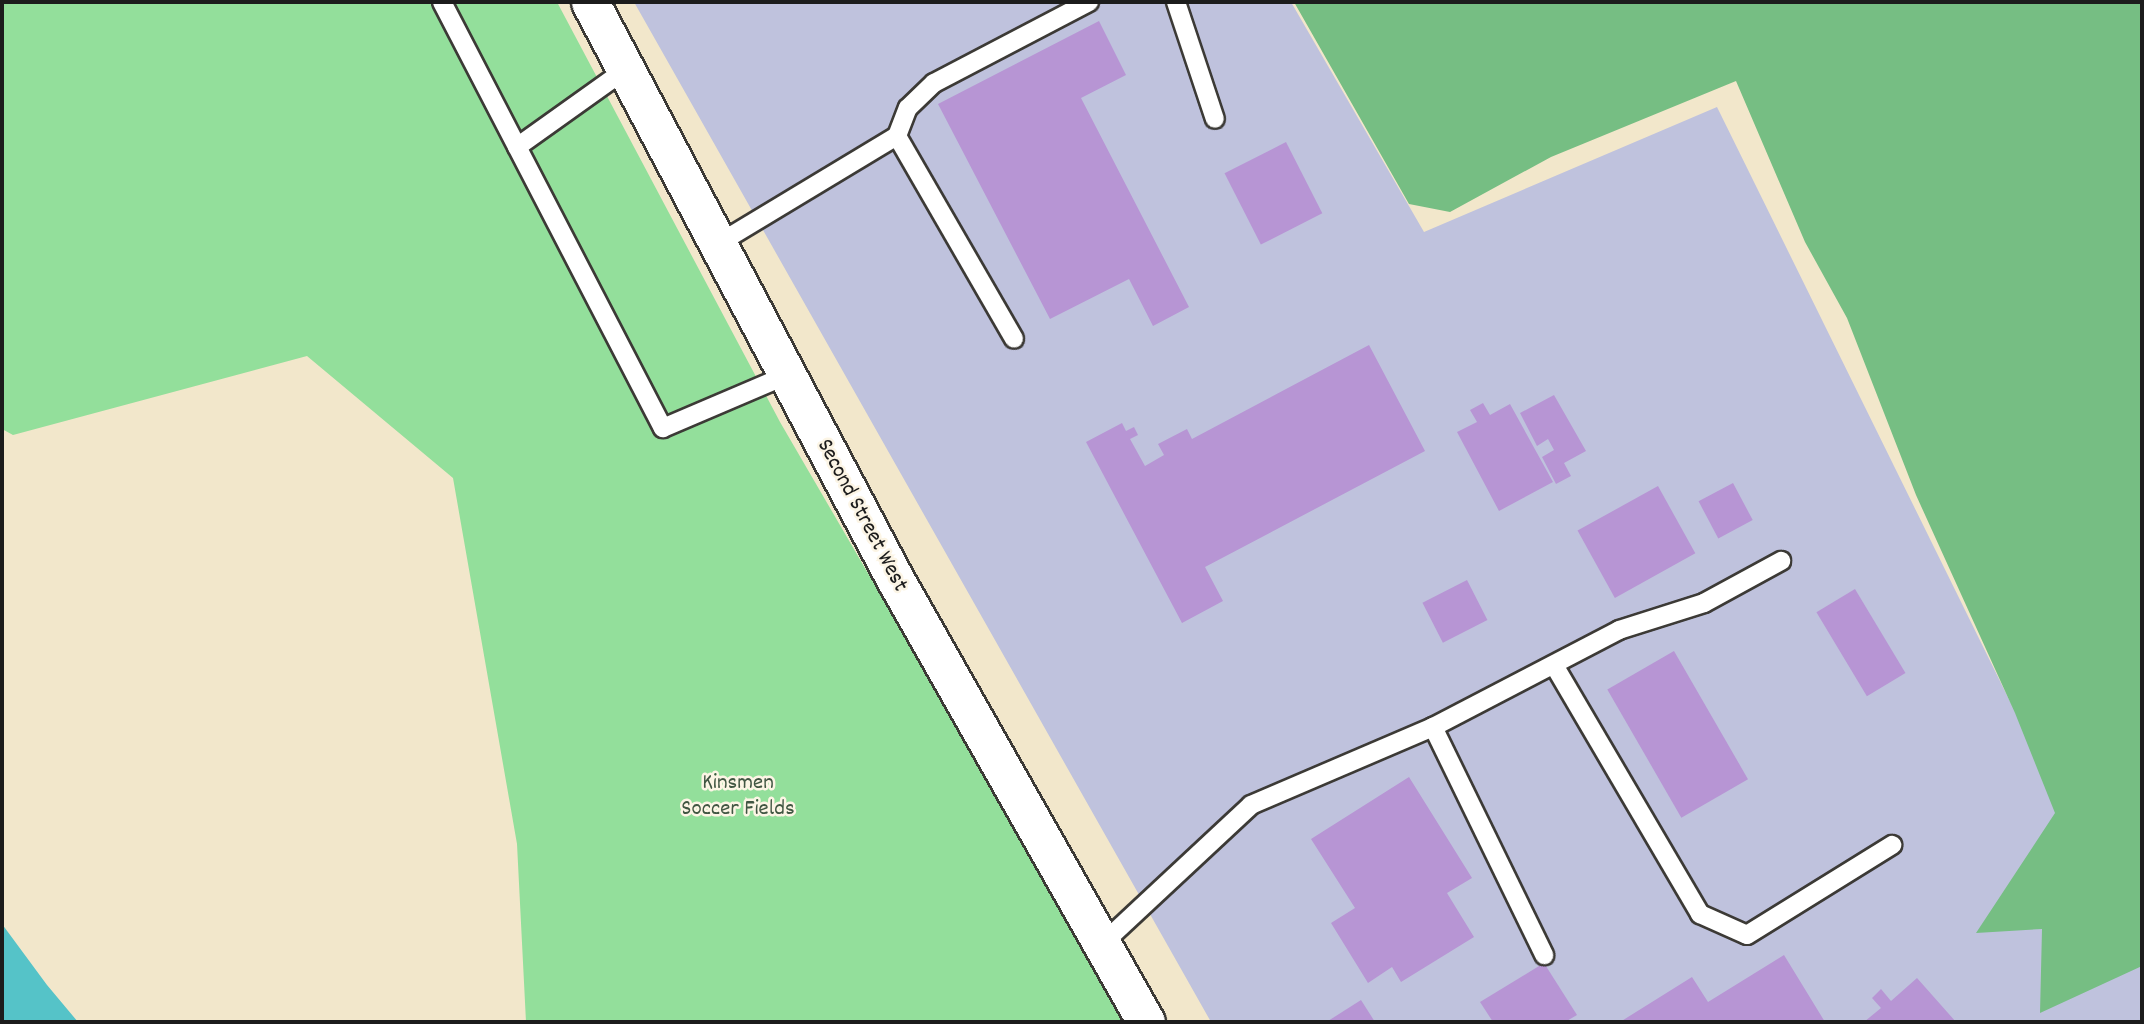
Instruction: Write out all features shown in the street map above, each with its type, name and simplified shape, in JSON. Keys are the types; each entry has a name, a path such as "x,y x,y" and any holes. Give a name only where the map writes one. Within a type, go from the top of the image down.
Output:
{"street":[{"name":"Second Street West","path":"590,2 785,376 1146,1022"}],"lane":[{"path":"442,2 663,428 785,376"},
{"path":"716,246 897,136 908,108 934,83 1089,2"},
{"path":"1176,2 1215,119"},
{"path":"517,146 625,69"},
{"path":"897,136 1014,339"},
{"path":"1101,945 1251,805 1433,727 1619,630 1704,603 1781,561"},
{"path":"1554,665 1700,914 1747,935 1892,845"},
{"path":"1433,727 1544,955"}],"shaded area":[{"path":"634,2 1291,2 1424,232 1717,107 2142,969 2142,1022 1211,1022"}],"green space":[{"name":"Kinsmen Soccer Fields","path":"2,2 557,2 780,422 1129,1022 526,1022 517,844 453,478 307,356 13,435 2,429"},
{"path":"1294,2 2142,2 2142,966 2040,1013 2042,929 1976,933 2055,813 2015,713 1916,495 1847,318 1805,242 1736,81 1551,157 1450,212 1409,204"}],"water":[{"path":"2,924 47,985 78,1022 2,1022"}],"building":[{"path":"1099,21 1126,75 1081,98 1189,307 1153,326 1129,279 1050,319 938,104"},
{"path":"1286,142 1322,213 1261,245 1225,173"},
{"path":"1369,345 1425,451 1205,567 1223,601 1182,623 1086,442 1122,423 1126,431 1134,427 1138,435 1130,439 1145,466 1164,455 1158,444 1187,429 1192,439"},
{"path":"1554,395 1586,451 1564,463 1571,476 1556,484 1542,457 1554,450 1548,439 1537,446 1520,413"},
{"path":"1483,403 1490,415 1510,404 1553,482 1499,511 1457,432 1477,422 1470,410"},
{"path":"1733,483 1753,520 1718,538 1699,501"},
{"path":"1658,486 1695,553 1615,598 1578,531"},
{"path":"1467,580 1487,620 1443,643 1422,603"},
{"path":"1855,589 1905,673 1867,696 1816,612"},
{"path":"1674,651 1748,779 1681,818 1607,690"},
{"path":"1409,777 1472,878 1447,893 1474,937 1401,982 1392,967 1368,983 1331,923 1355,908 1311,839"},
{"path":"1784,955 1825,1022 1620,1022 1692,977 1708,1002"},
{"path":"1544,963 1577,1015 1565,1022 1493,1022 1480,1002"},
{"path":"1917,978 1956,1022 1864,1022 1881,1008 1872,998 1881,989 1891,1001"},
{"path":"1361,1000 1375,1022 1328,1021"}]}
